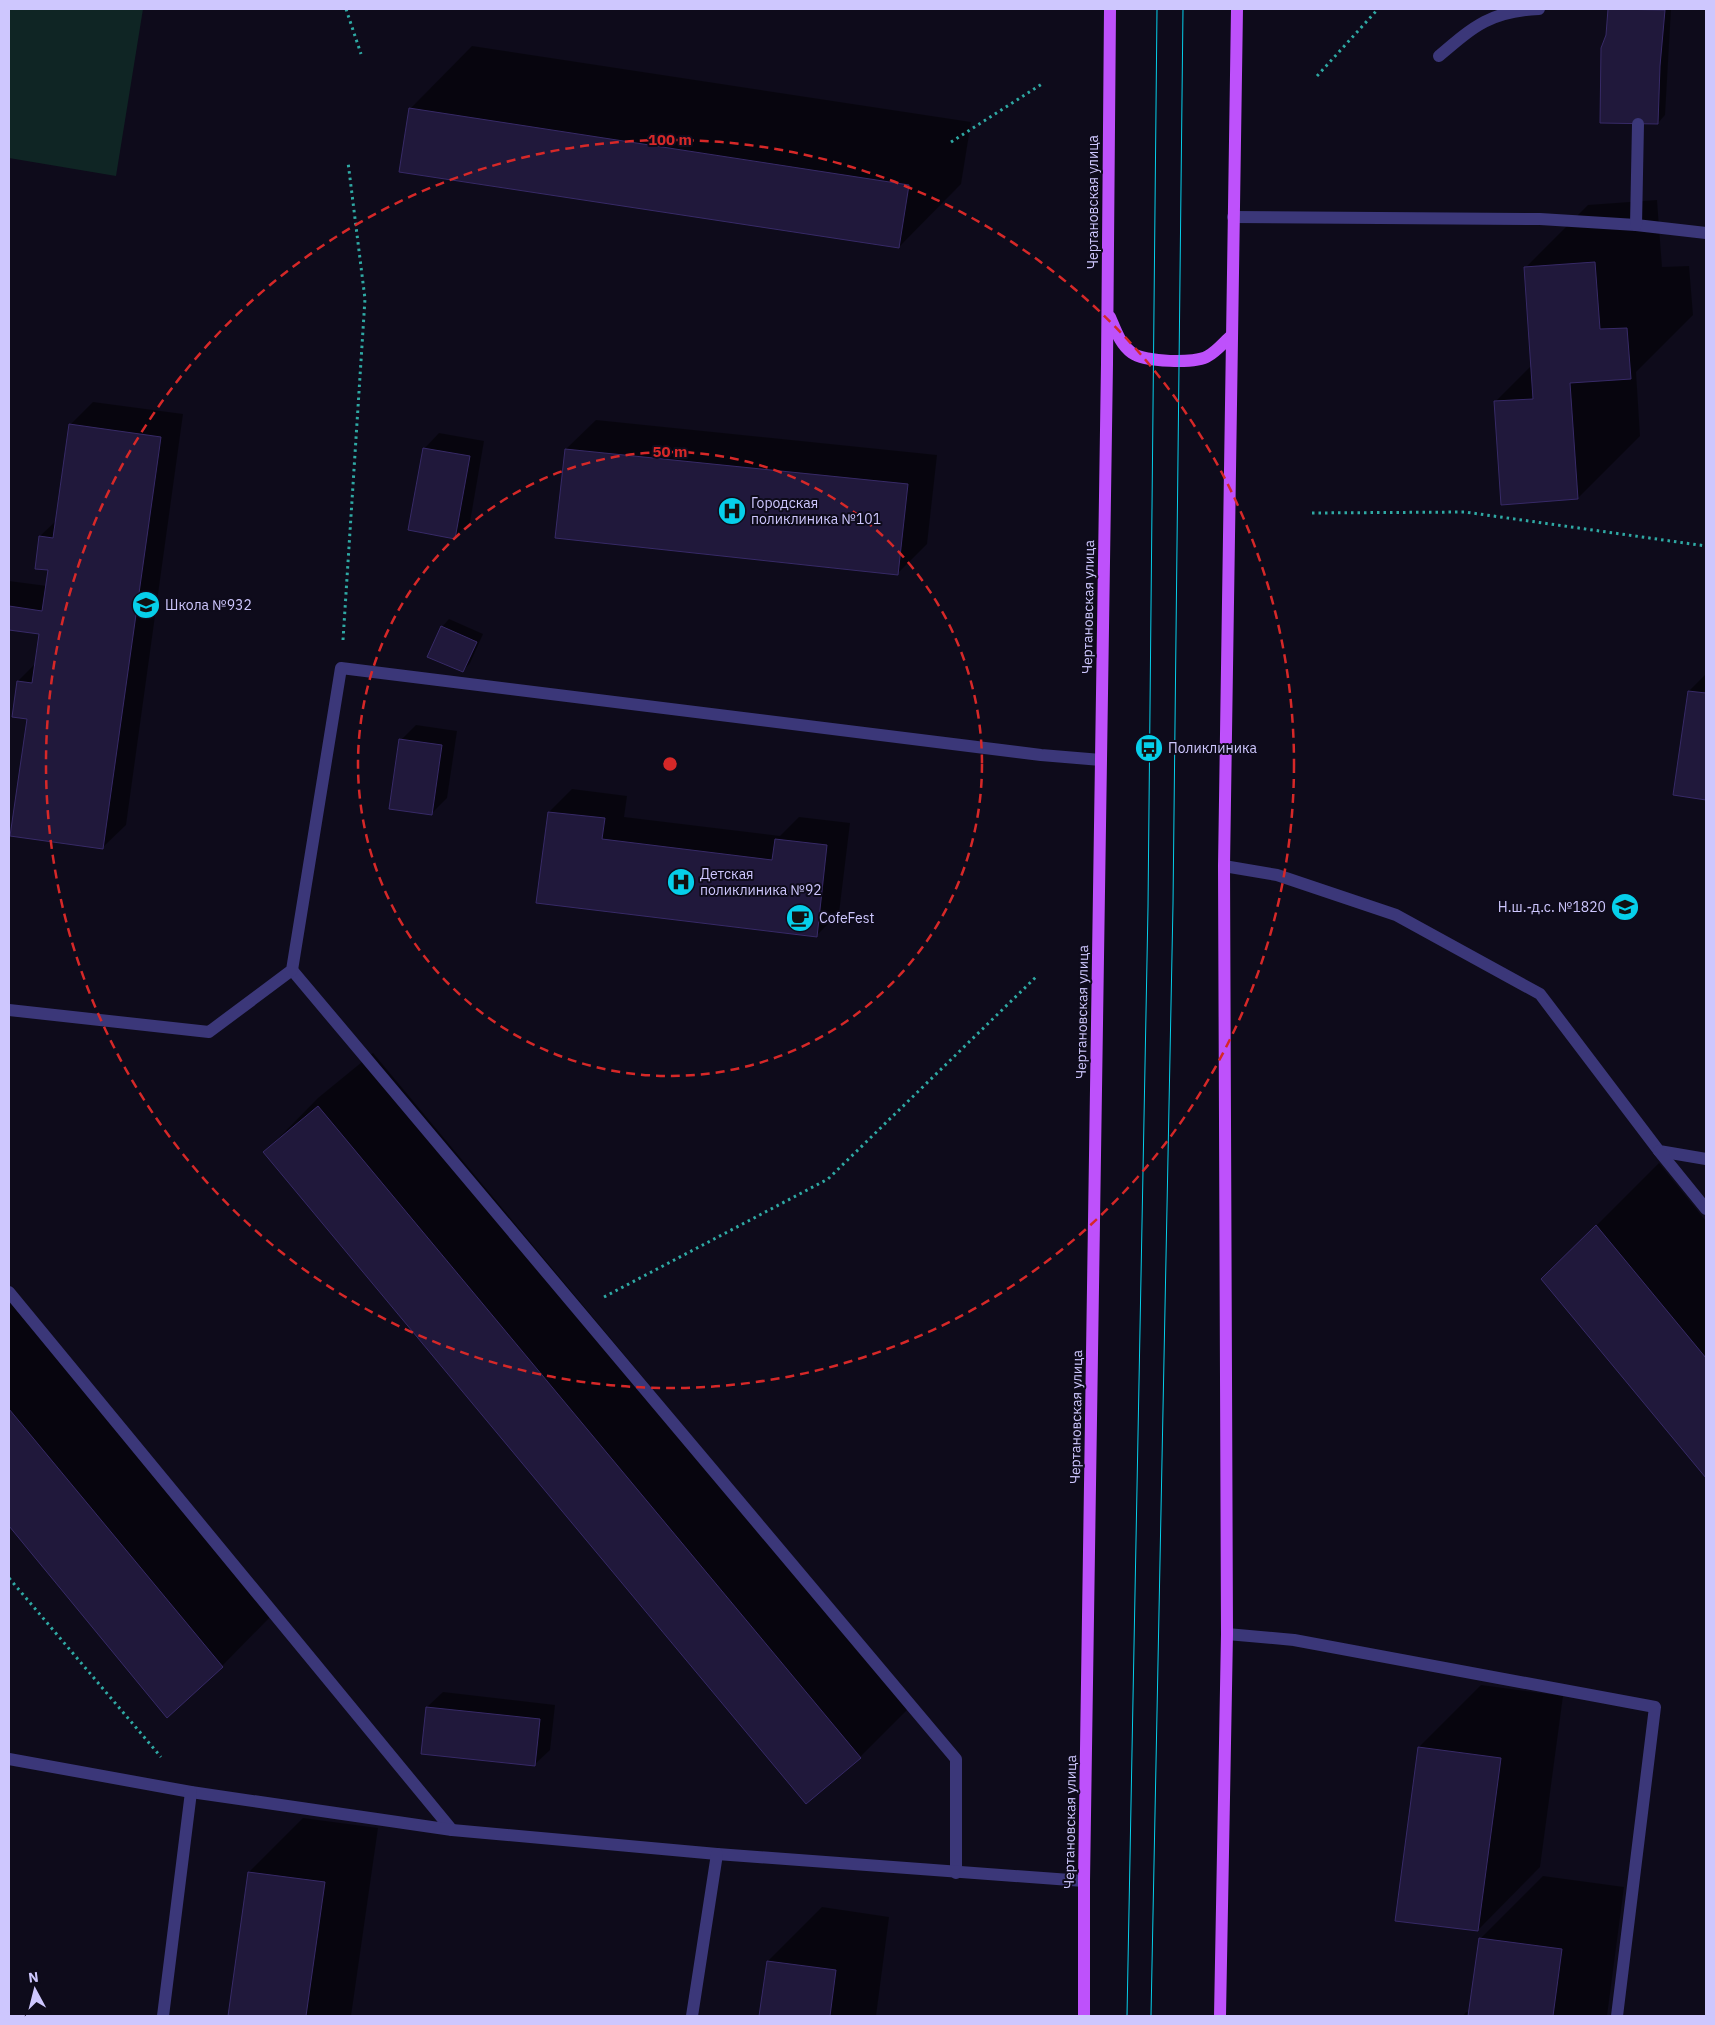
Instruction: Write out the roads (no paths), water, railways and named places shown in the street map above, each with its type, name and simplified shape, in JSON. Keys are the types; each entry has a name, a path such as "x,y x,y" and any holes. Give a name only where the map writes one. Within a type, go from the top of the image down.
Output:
{"main road":[{"name":"Чертановская улица","path":"1084,2016 1084,1881 1108,313 1110,9"},
{"path":"1220,2016 1226,1634 1224,866 1237,9"},
{"path":"1108,313 1121,343 1133,354 1153,360 1180,361 1206,358 1232,336"}],"lane":[{"path":"1439,56 1467,32 1486,20 1520,10 1539,9"},
{"path":"1636,225 1638,124"},
{"path":"1233,217 1540,219 1636,225 1706,233"},
{"path":"9,1010 209,1032 292,970 341,668 1041,755 1101,760"},
{"path":"1224,866 1277,875 1396,915 1540,994 1658,1151 1706,1209"},
{"path":"292,970 956,1759 956,1873"},
{"path":"1658,1151 1706,1158"},
{"path":"9,1292 452,1830"},
{"path":"1226,1634 1294,1640 1655,1706 1617,2016"},
{"path":"9,1759 191,1792 452,1830 717,1854 1084,1881"},
{"path":"163,2016 191,1792"},
{"path":"692,2016 717,1854"}],"tram line":[{"path":"1127,2016 1148,907 1157,9"},
{"path":"1151,2016 1173,904 1183,9"}],"place":[{"name":"Городская поликлиника №101","path":"732,511"},
{"name":"Школа №932","path":"146,605"},
{"name":"Поликлиника","path":"1149,748"},
{"name":"Детская поликлиника №92","path":"681,882"},
{"name":"Н.ш.-д.с. №1820","path":"1625,907"},
{"name":"CofeFest","path":"800,918"}]}
